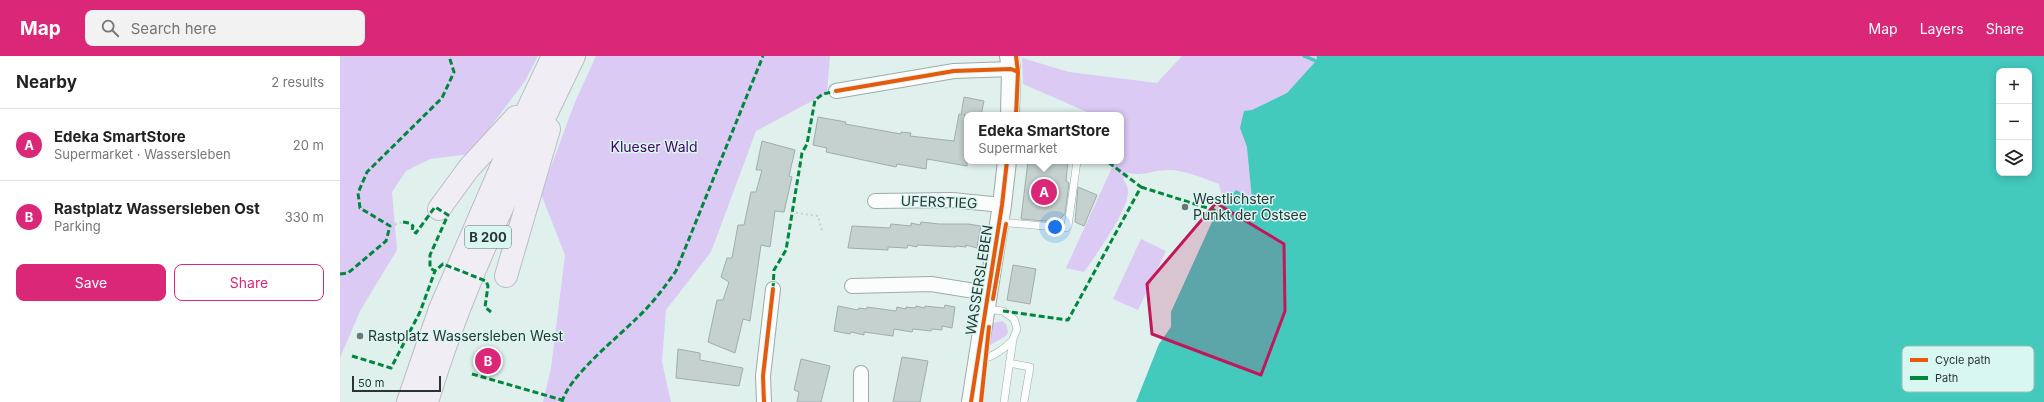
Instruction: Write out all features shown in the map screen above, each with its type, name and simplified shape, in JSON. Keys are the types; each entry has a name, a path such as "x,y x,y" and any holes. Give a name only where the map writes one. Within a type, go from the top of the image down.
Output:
{"highway":[{"name":"B 200","path":"408,402 440,310 531,101 553,56"},
{"name":"B 200","path":"427,402 457,314 490,232 526,152 574,56"},
{"path":"506,276 564,77"},
{"path":"439,209 469,168 531,101"}],"street":[{"path":"836,91 1010,63 1010,112"},
{"name":"WASSERSLEBEN","path":"971,402 1001,213 1007,164"},
{"name":"UFERSTIEG","path":"875,201 952,200 1001,213"},
{"path":"852,286 931,284 986,301"},
{"path":"764,402 763,376 773,289"},
{"path":"861,374 861,402"}],"lane":[{"path":"1001,213 1066,228 1068,226 1077,164"},
{"path":"986,301 1014,319 1017,329 1013,339 1004,402"},
{"path":"977,360 985,359 1006,347 1013,339"},
{"path":"1009,363 1030,367 1024,402"}],"path":[{"path":"791,212 818,216 822,231"},
{"path":"390,226 403,222"}],"highlighted area":[{"path":"1216,203 1284,244 1285,311 1261,375 1152,334 1147,284"}],"green space":[{"path":"340,56 538,56 525,81 470,154 430,159 406,171 392,192 397,250 360,311 340,358"},
{"name":"Klueser Wald","path":"596,56 830,56 827,93 756,131 711,252 666,310 662,362 671,402 543,402 551,368 565,255 541,194 575,102"},
{"path":"1182,56 1317,56 1262,197 1136,402 1159,344 1171,327 1171,312 1217,211 1235,191 1222,198 1219,184 1193,174 1179,171 1165,170 1143,174 1128,173 1123,179 1128,189 1127,199 1117,221 1103,244 1084,272 1066,268 1114,164 1124,164 1124,112 1087,112 1023,84 1022,58 1069,72 1157,83"},
{"path":"1141,239 1166,251 1138,310 1113,299"},
{"path":"1002,321 1006,324 1008,332 1006,336 990,345 993,323"}],"water":[{"path":"1317,56 2044,56 2044,402 1136,402 1159,344 1171,327 1171,312 1217,211 1236,190 1252,199 1247,147 1240,128 1244,111 1252,110 1287,93 1316,61"}],"building":[{"path":"964,97 984,101 982,112 964,112 964,164 967,164 967,166 927,159 926,169 897,164 896,167 826,152 827,148 813,145 818,117 846,122 845,124 901,134 901,132 911,133 910,136 954,141 959,114 961,115"},
{"path":"762,141 795,150 789,176 792,177 784,212 775,211 770,247 761,245 750,321 743,319 735,353 708,342 717,300 723,300 729,282 721,277 727,258 732,258 738,225 744,225 751,192 756,192 762,170 756,170"},
{"path":"1028,164 1068,164 1066,181 1069,183 1065,214 1057,222 1021,219"},
{"path":"1078,187 1097,195 1084,226 1075,222"},
{"path":"921,222 981,226 977,248 966,245 966,247 917,245 917,247 908,245 907,248 888,247 888,250 848,248 852,226 890,228 891,224 911,226 911,223 920,225"},
{"path":"1013,265 1036,269 1030,304 1007,300"},
{"path":"945,305 955,307 952,328 942,326 942,330 932,329 931,331 913,329 912,332 894,329 893,336 864,332 864,335 851,332 850,334 834,331 838,306 858,310 859,308 867,309 867,307 896,311 897,307 906,309 906,307 915,308 916,306 925,308 925,306 944,308"},
{"path":"678,349 700,353 700,360 743,368 739,386 676,378"},
{"path":"902,357 928,361 920,402 893,402"},
{"path":"801,359 830,366 821,402 797,402 799,392 794,390"}],"waterway":[{"path":"1304,56 1316,61"}],"marked path":[{"path":"340,274 348,273 386,241 390,226 360,208 358,193 367,172 442,98 454,72 449,56"},
{"path":"562,402 566,392 584,369 648,307 676,271 763,56"},
{"path":"773,289 774,270 786,250 802,153 807,144 815,100 823,94 836,91"},
{"path":"1003,311 1068,320 1141,187 1111,164"},
{"path":"1141,187 1217,211"},
{"path":"403,222 409,223 413,226 412,230 416,233 435,207 448,215 430,255 430,268 435,271 443,264 486,281 488,286 485,307 491,312"},
{"path":"352,356 391,368 420,312 435,271"},
{"path":"472,374 562,400"}],"cycle path":[{"path":"1016,56 1018,72 1016,112"},
{"path":"836,91 954,71 1011,69 1018,72"},
{"path":"971,402 1002,205 1007,164"},
{"path":"993,299 1006,224"},
{"path":"764,402 763,376 773,289"},
{"path":"981,402 989,327"}],"place":[{"name":"Edeka SmartStore","path":"1044,192"},
{"name":"Westlichster Punkt der Ostsee","path":"1185,207"},
{"name":"Rastplatz Wassersleben West","path":"360,336"},
{"name":"Rastplatz Wassersleben Ost","path":"488,361"}]}
